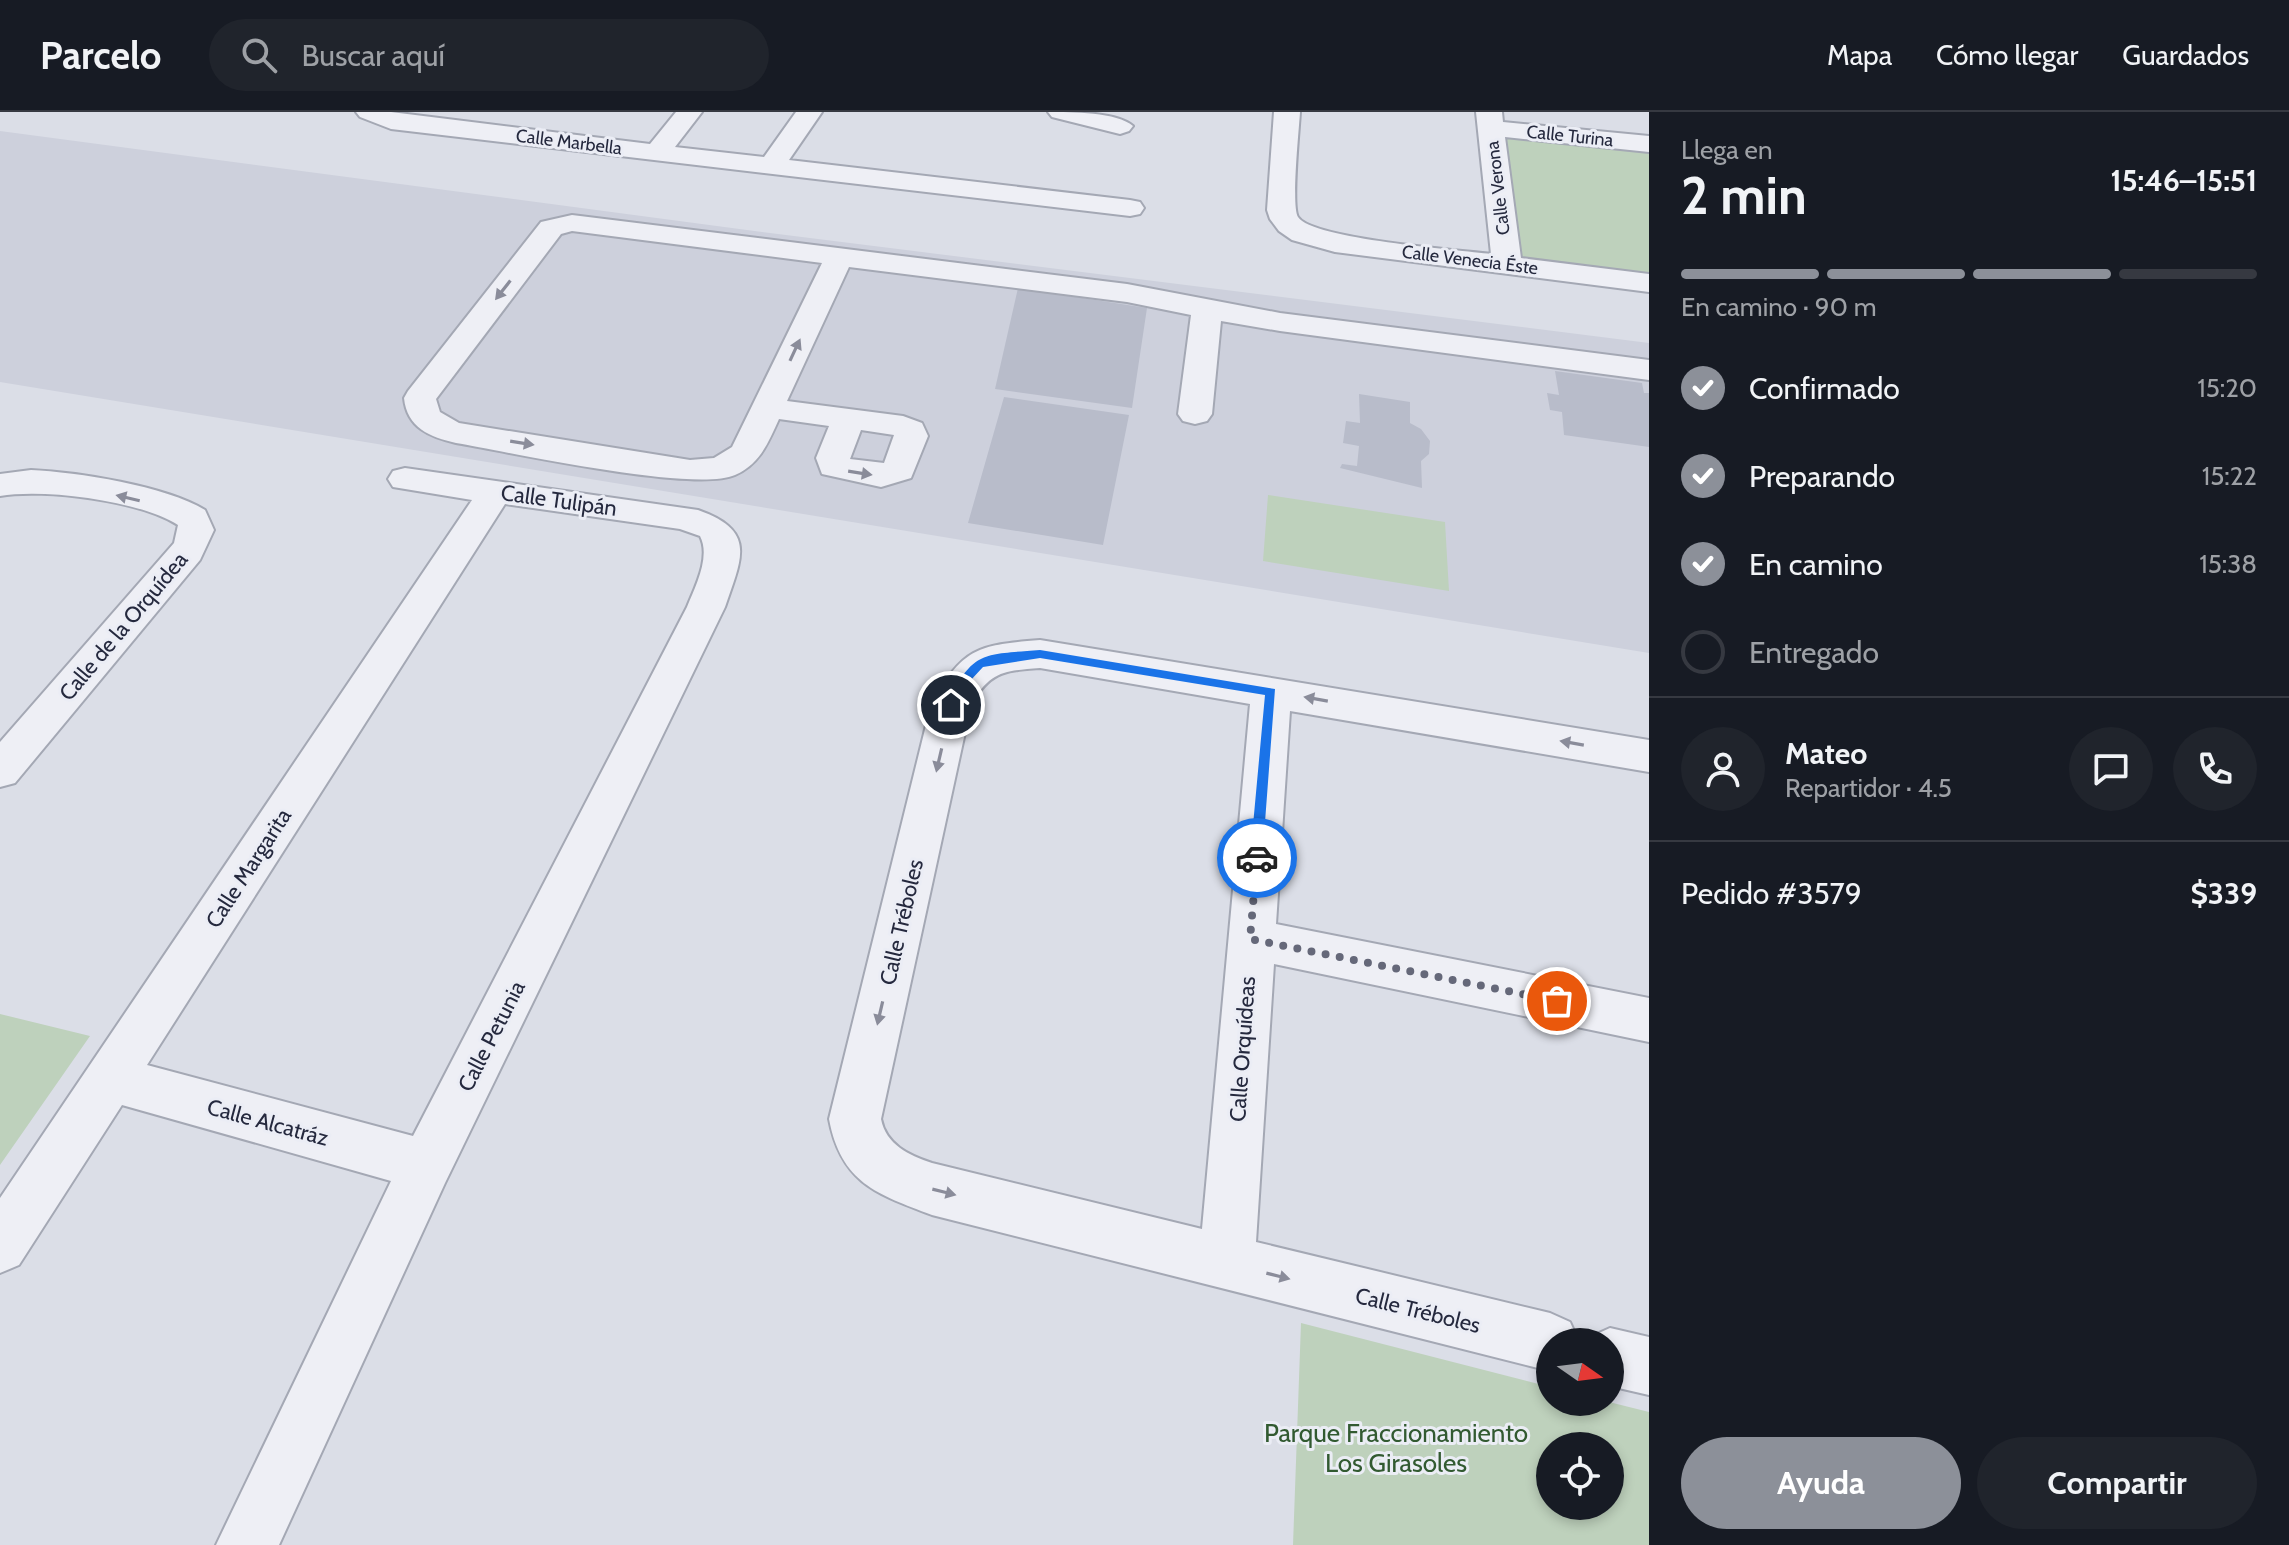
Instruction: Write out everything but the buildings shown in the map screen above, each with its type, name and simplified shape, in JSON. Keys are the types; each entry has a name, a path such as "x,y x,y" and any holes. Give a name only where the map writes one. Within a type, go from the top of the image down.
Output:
{"street":[{"name":"Calle Marbella","path":"369,112 391,121 1130,208"},
{"path":"657,152 689,112"},
{"path":"772,165 809,112"},
{"name":"Calle Venecia Éste","path":"1287,112 1281,210 1284,222 1293,231 1335,243 1649,283"},
{"path":"1076,113 1120,126"},
{"name":"Calle Turina","path":"1490,120 1649,144"},
{"name":"Calle Verona","path":"1490,120 1507,265"},
{"path":"839,257 746,453 722,468 690,471 456,433 441,430 428,421 420,410 420,398 551,228 572,223 1127,293 1280,322 1649,370"},
{"path":"1195,414 1207,309"},
{"path":"767,408 849,418"},
{"name":"Calle Tulipán","path":"405,479 650,512 713,528"},
{"name":"Calle de la Orquídea","path":"0,485 31,481 73,485 175,509 192,516 197,526 187,551 0,771"},
{"name":"Calle Margarita","path":"0,1246 496,491"},
{"name":"Calle Petunia","path":"247,1545 426,1165 706,607 719,571 723,545 713,528"},
{"name":"Calle Tréboles","path":"1536,1339 932,1189 899,1177 874,1160 857,1142 855,1119 951,705 966,678 979,664 998,658 1040,654 1649,756"},
{"name":"Calle Orquídeas","path":"1227,1264 1271,692"},
{"path":"1250,939 1649,1020"},
{"name":"Calle Alcatráz","path":"110,1078 426,1165"},
{"path":"1624,1360 1649,1366"}],"shaded area":[{"path":"0,131 762,232 1649,343 1649,653 0,382"}],"green space":[{"path":"1490,128 1649,145 1649,284 1513,268"},
{"path":"1268,495 1445,522 1449,591 1263,561"},
{"path":"0,1014 90,1036 0,1165"},
{"name":"Parque Fraccionamiento Los Girasoles","path":"1301,1323 1536,1383 1536,1416 1624,1416 1624,1406 1649,1412 1649,1545 1293,1545"}],"way so far":[{"path":"1257,858 1250,939 1557,1001"}],"route":[{"path":"951,705 966,678 979,664 998,658 1040,654 1271,692 1257,858"}]}
